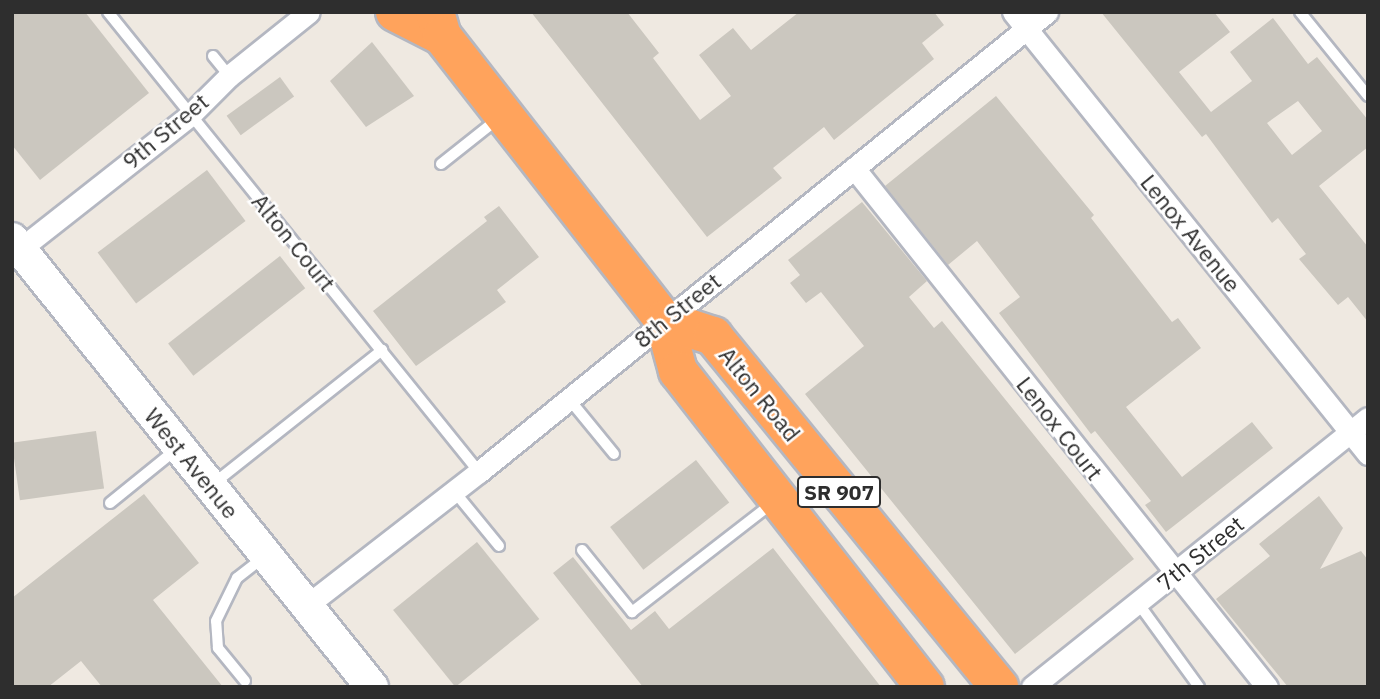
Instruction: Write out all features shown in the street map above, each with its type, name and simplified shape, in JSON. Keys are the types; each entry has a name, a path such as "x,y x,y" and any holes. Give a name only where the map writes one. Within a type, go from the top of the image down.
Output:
{"highway":[{"name":"SR 907","path":"395,12 439,24 503,116 664,320 678,372 925,687"},
{"path":"664,320 703,342 966,687"},
{"name":"Alton Road","path":"664,320 713,336 999,687"}],"street":[{"name":"9th Street","path":"16,244 190,115 229,76 309,12"},
{"name":"8th Street","path":"306,606 479,472 855,168 1020,21 1047,12"},
{"name":"Lenox Avenue","path":"1020,21 1368,454"},
{"name":"Lenox Court","path":"855,168 1267,687"},
{"name":"West Avenue","path":"16,244 372,687"},
{"name":"7th Street","path":"1032,687 1368,418"}],"lane":[{"name":"Alton Court","path":"108,12 479,472"},
{"path":"1300,12 1368,96"},
{"path":"213,56 229,76"},
{"path":"441,164 503,116"},
{"path":"210,486 382,350"},
{"path":"569,398 614,454"},
{"path":"110,503 179,447"},
{"path":"454,491 499,546"},
{"path":"582,550 632,612 779,498"},
{"path":"245,681 218,648 216,621 237,578 266,555"},
{"path":"1138,603 1199,687"}],"building":[{"path":"12,12 85,12 149,93 40,180 12,145"},
{"path":"531,12 627,12 659,53 653,58 700,120 731,96 699,55 733,28 751,50 799,12 934,12 944,25 922,43 934,59 834,140 824,127 773,168 782,178 707,237"},
{"path":"1101,12 1214,12 1230,32 1179,72 1211,112 1252,81 1230,52 1273,18 1308,64 1317,57 1368,120 1368,147 1319,186 1368,247 1368,322 1348,297 1338,305 1299,259 1306,254 1278,218 1272,223 1206,134 1202,137","holes":["1298,101 1322,131 1292,155 1267,123"]},
{"path":"372,42 414,96 366,127 330,81"},
{"path":"280,77 294,96 241,135 227,116"},
{"path":"996,96 1094,215 1091,218 1172,322 1178,318 1201,348 1126,407 1182,477 1252,422 1273,448 1166,532 1145,505 1151,501 1095,431 1091,434 999,313 1020,297 977,241 948,265 885,186"},
{"path":"207,170 246,221 136,304 98,252"},
{"path":"862,202 927,281 909,297 934,328 942,321 1134,559 1015,654 805,394 864,346 821,292 806,303 790,283 800,275 788,260"},
{"path":"499,206 539,257 497,290 506,302 416,366 373,311 487,221 484,217"},
{"path":"280,256 305,288 193,376 168,343"},
{"path":"96,431 104,488 20,500 12,443"},
{"path":"696,460 729,503 643,570 610,527"},
{"path":"144,494 199,563 153,600 223,687 102,687 81,661 48,687 12,687 12,598"},
{"path":"1319,496 1343,528 1320,569 1361,551 1368,560 1368,687 1288,687 1216,599 1270,556 1259,544"},
{"path":"477,542 539,619 455,687 393,610"},
{"path":"773,548 881,687 643,687 553,573 573,557 631,630 655,611 669,629"}]}
